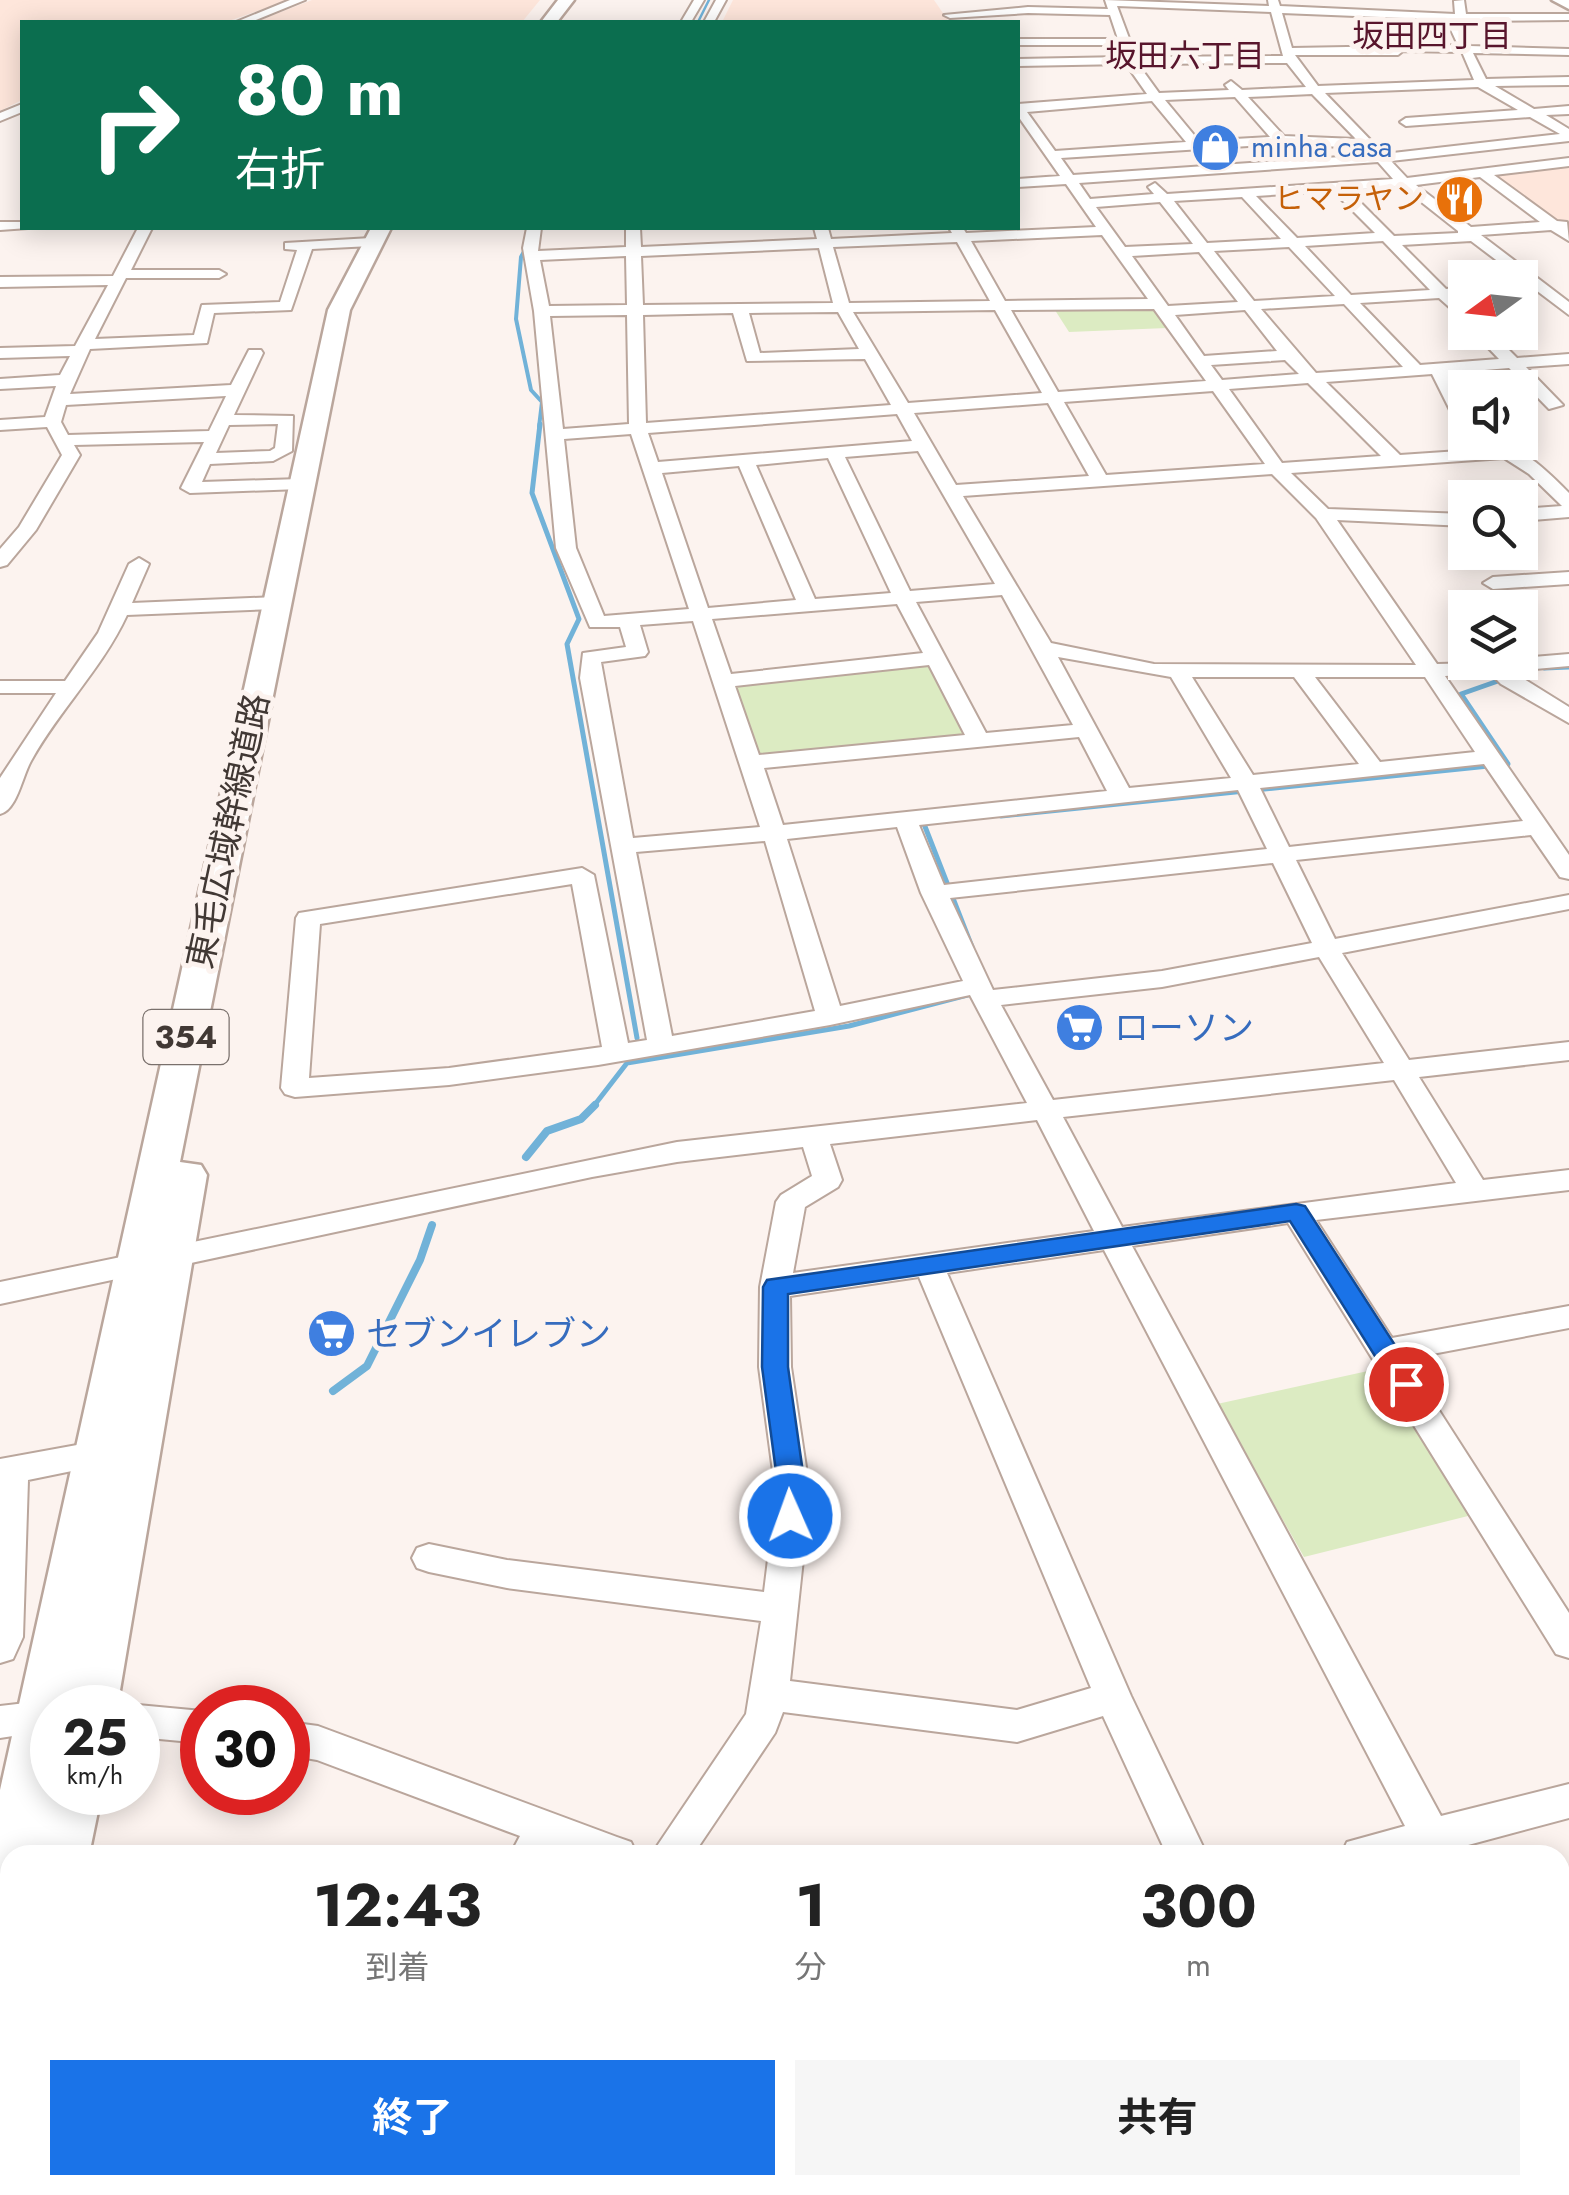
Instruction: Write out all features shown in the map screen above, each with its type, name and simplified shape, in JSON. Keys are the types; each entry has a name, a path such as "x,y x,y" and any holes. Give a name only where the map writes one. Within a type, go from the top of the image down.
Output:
{"highway":[{"path":"539,20 554,0"},
{"path":"551,20 566,0"},
{"name":"東毛広域幹線道路","path":"93,1685 154,1265 275,603 339,310 383,232"},
{"name":"東毛広域幹線道路","path":"49,1685 99,1454 154,1265 343,361 362,286 383,232"},
{"name":"東毛広域幹線道路","path":"16,1845 30,1776"},
{"path":"63,1845 69,1815"}],"main road":[{"path":"1559,0 1569,5"}],"street":[{"path":"247,20 300,0"},
{"path":"939,0 953,19 1028,10 1275,5 1400,15 1569,18"},
{"path":"1398,0 1401,85 1412,151 1418,154"},
{"path":"1458,0 1461,17 1457,30 1482,84 1569,136"},
{"path":"697,4 719,4"},
{"path":"1275,5 1287,51 1315,90 1404,182 1569,310"},
{"path":"1113,9 1135,20"},
{"path":"1113,9 1129,60 1142,82 1196,146"},
{"path":"1509,9 1529,20"},
{"path":"1529,20 1534,50 1568,82"},
{"path":"1262,24 1280,24"},
{"path":"1025,30 1144,42"},
{"path":"1264,44 1287,51"},
{"path":"1020,62 1214,59 1287,51 1569,52"},
{"path":"1214,59 1280,140"},
{"path":"1176,81 1228,80"},
{"path":"1142,82 1159,81"},
{"path":"1020,112 1156,97 1401,85 1568,82"},
{"path":"1406,122 1569,110"},
{"path":"1020,113 1278,470 1323,514 1569,872"},
{"path":"1020,183 1383,158 1569,136"},
{"path":"1020,140 1040,139"},
{"path":"1052,155 1280,140 1370,144"},
{"path":"1124,153 1289,355 1395,460"},
{"path":"1088,203 1404,182 1569,162"},
{"path":"1483,172 1561,225 1569,237"},
{"path":"1336,186 1448,298"},
{"path":"1246,193 1415,370"},
{"path":"1122,252 1388,239 1561,225"},
{"path":"52,422 66,380 144,230"},
{"path":"532,230 531,256 542,311 566,548 596,624 1006,589"},
{"path":"633,230 638,428 774,832 830,1018"},
{"path":"531,256 823,236 1106,231"},
{"path":"0,353 201,340 207,308 286,307 298,245 383,232"},
{"path":"959,232 1100,480"},
{"path":"823,236 842,306 1043,648 1121,795"},
{"path":"0,282 220,274"},
{"path":"1539,288 1569,286"},
{"path":"542,311 999,304 1247,306 1448,293"},
{"path":"739,307 753,358 868,354"},
{"path":"1498,350 1554,405"},
{"path":"255,353 190,488 300,484"},
{"path":"1199,361 1289,355"},
{"path":"554,434 1569,359"},
{"path":"1438,369 1448,388"},
{"path":"0,384 66,380"},
{"path":"60,400 240,390"},
{"path":"64,440 287,420 283,451 273,456 204,459"},
{"path":"0,424 52,422"},
{"path":"0,560 28,530 71,456 52,422"},
{"path":"652,468 924,444"},
{"path":"834,452 904,599 979,740"},
{"path":"950,491 1278,470 1448,454"},
{"path":"746,460 809,606"},
{"path":"1518,460 1535,470 1569,503"},
{"path":"1538,515 1569,512"},
{"path":"1323,514 1448,519"},
{"path":"1,800 28,741 122,610 139,564"},
{"path":"1493,583 1569,578"},
{"path":"122,610 275,603"},
{"path":"629,623 638,652 590,657 661,1046"},
{"path":"1043,648 1154,670 1448,669"},
{"path":"721,681 937,658"},
{"path":"1538,663 1569,660"},
{"path":"1299,670 1374,769"},
{"path":"1178,671 1246,782 1327,949 1475,1190"},
{"path":"1508,680 1569,716"},
{"path":"0,687 70,687"},
{"path":"751,763 1085,730"},
{"path":"622,846 1489,757"},
{"path":"905,818 933,894 979,993 1435,1845"},
{"path":"933,894 1536,827"},
{"path":"616,1052 582,875 308,918 295,1088 470,1074 661,1046 979,993 1162,980 1569,902"},
{"path":"0,1293 154,1265 562,1172 677,1152 1569,1052"},
{"path":"678,1845 762,1721 770,1694 792,1494 775,1367 776,1287 792,1202 828,1180 813,1136"},
{"path":"776,1287 1296,1212 1569,1180"},
{"path":"1296,1212 1569,1643"},
{"path":"929,1266 1114,1697 1182,1845"},
{"path":"1386,1351 1567,1320"},
{"path":"0,1648 6,1637 6,1471 99,1454"},
{"path":"429,1558 507,1574 778,1609"},
{"path":"770,1694 1017,1726 1114,1697"},
{"path":"0,1722 30,1718"},
{"path":"310,1742 538,1842"},
{"path":"1439,1845 1569,1800"}],"shaded area":[{"path":"0,0 289,0 232,20 20,20 20,101 0,111"},
{"path":"312,0 540,0 524,20 260,20"},
{"path":"733,0 934,0 948,20 723,20"},
{"path":"1569,164 1569,222 1555,223 1490,173"}],"green space":[{"path":"1053,307 1153,308 1167,328 1069,332"},
{"path":"936,661 972,737 748,759 727,684"},
{"path":"1377,1369 1476,1514 1304,1557 1217,1404"}],"waterway":[{"path":"699,20 709,0"},
{"path":"526,248 521,257 516,319 531,390 542,402 539,427"},
{"path":"540,424 532,493 579,619 567,644 637,1038"},
{"path":"1544,668 1569,667"},
{"path":"1001,816 1508,764 1461,694 1498,681"},
{"path":"929,823 924,824 972,947"},
{"path":"593,1107 627,1063 849,1026 975,993"},
{"path":"526,1157 547,1131 581,1119 593,1107"},
{"path":"333,1391 367,1366 420,1260 432,1225"}],"place":[{"name":"minha casa","path":"1216,147"},
{"name":"ヒマラヤン","path":"1459,199"},
{"name":"ローソン","path":"1079,1028"},
{"name":"セブンイレブン","path":"331,1334"}],"district":[{"name":"坂田四丁目","path":"1432,36"},
{"name":"坂田六丁目","path":"1185,56"}],"route":[{"path":"790,1516 792,1494 775,1367 776,1287 1296,1212 1406,1384"}]}
